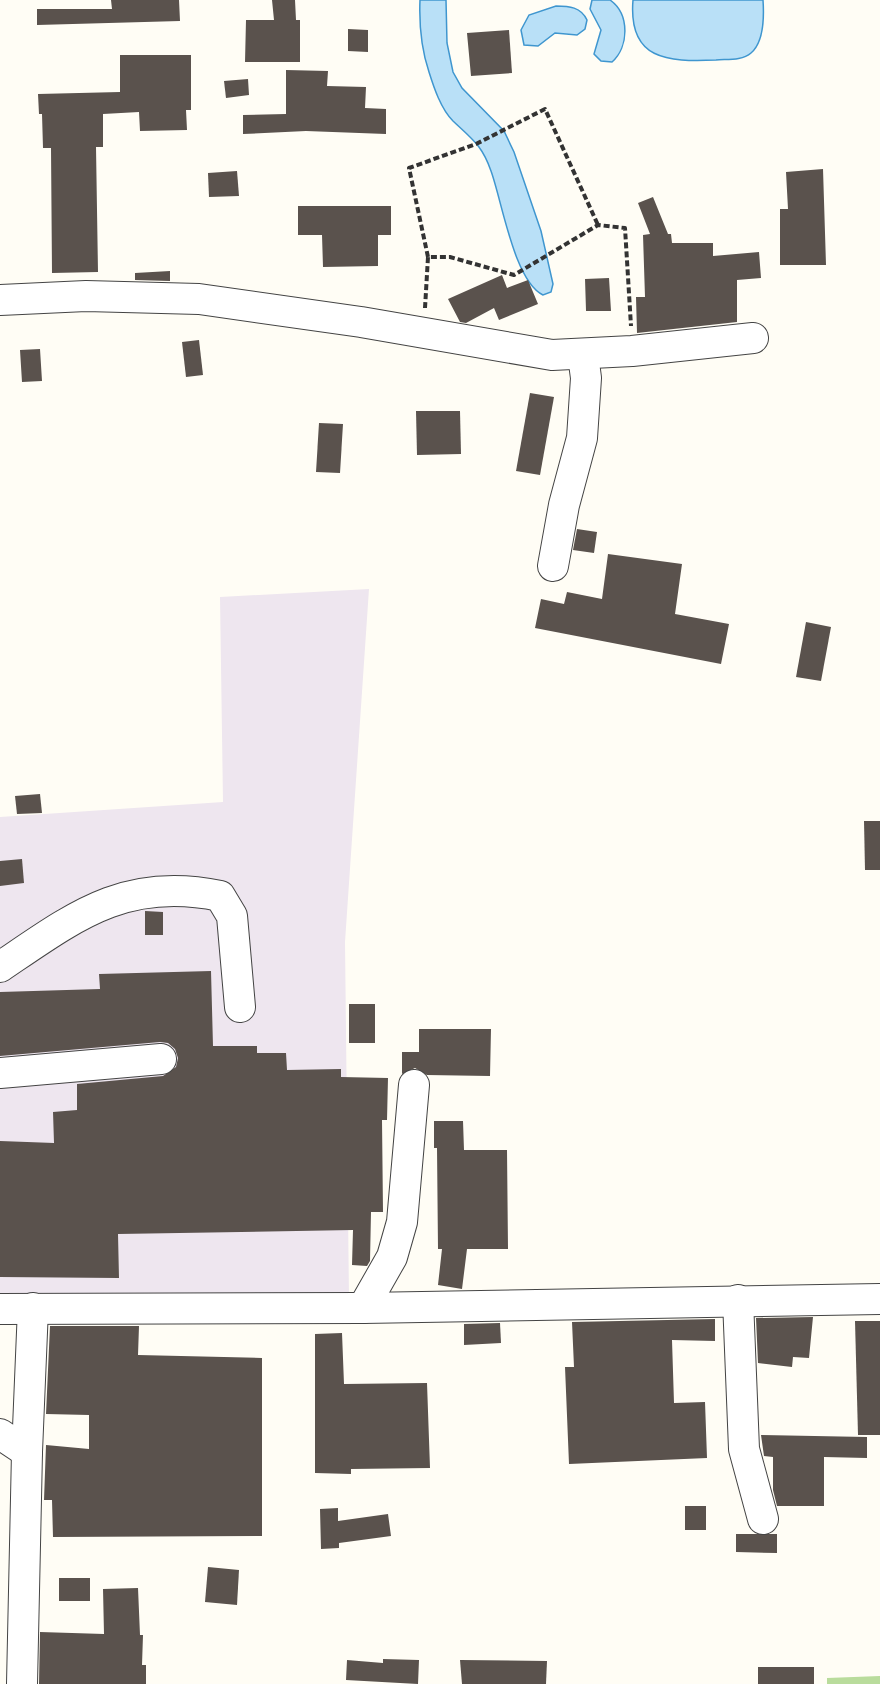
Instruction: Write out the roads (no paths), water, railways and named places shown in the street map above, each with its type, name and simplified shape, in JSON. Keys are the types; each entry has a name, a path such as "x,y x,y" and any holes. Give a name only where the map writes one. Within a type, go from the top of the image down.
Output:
{"street":[{"path":"0,300 86,296 199,299 552,355 632,351 753,338"},
{"path":"553,566 564,505 582,438 586,378 583,355"},
{"path":"0,967 44,937 106,902 128,894 196,891 220,896 232,916 240,1007"},
{"path":"0,1073 161,1059"},
{"path":"363,1308 392,1257 402,1222 414,1085"},
{"path":"0,1309 363,1308 880,1299"},
{"path":"738,1300 744,1449 763,1519"},
{"path":"22,1684 33,1308"},
{"path":"0,1434 27,1452"}],"water":[{"path":"420,0 446,0 447,43 453,72 462,88 504,131 514,152 541,231 553,284 551,292 543,295 533,287 524,274 510,239 488,162 476,143 445,111 438,98 422,45"},
{"path":"592,0 610,0 617,6 624,22 622,48 612,62 601,61 594,54 601,30 590,9"},
{"path":"633,0 763,0 761,35 751,53 739,58 682,60 667,58 644,46 637,35 633,20"},
{"path":"556,6 570,7 581,12 587,20 585,29 577,35 555,33 538,46 524,45 521,30 529,15"}]}
